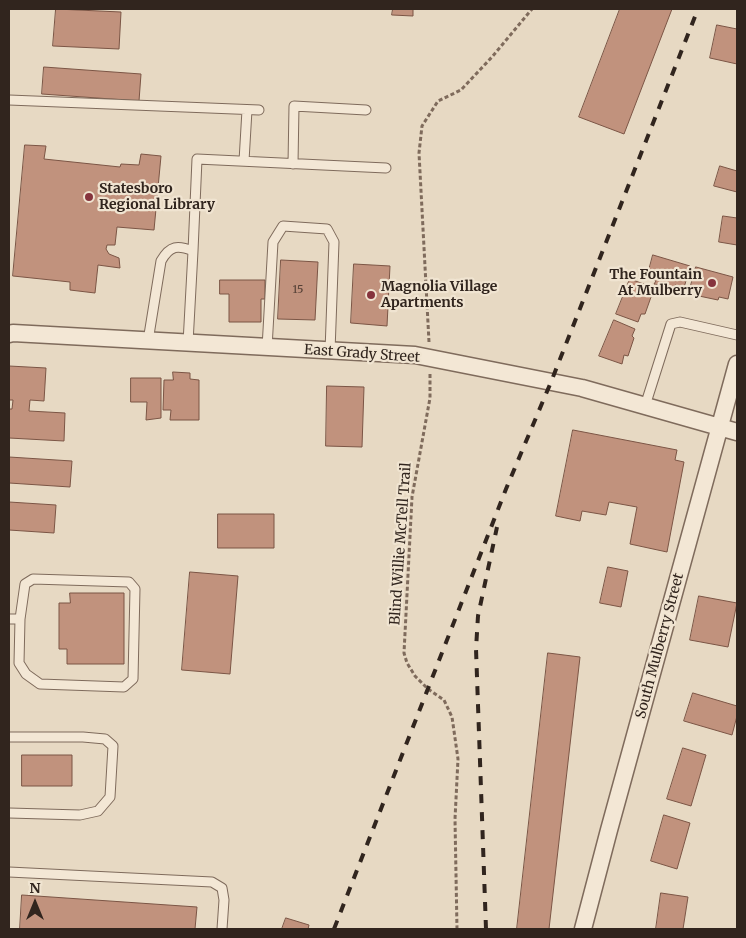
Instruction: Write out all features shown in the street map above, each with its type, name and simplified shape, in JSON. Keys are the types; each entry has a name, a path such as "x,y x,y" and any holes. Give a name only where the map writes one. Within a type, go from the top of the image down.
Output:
{"street":[{"name":"East Grady Street","path":"9,334 415,355 582,388 737,432"},
{"name":"South Mulberry Street","path":"583,929 737,364"}],"lane":[{"path":"9,100 260,110"},
{"path":"293,164 294,106 366,110"},
{"path":"244,161 247,110"},
{"path":"188,343 197,159 386,168"},
{"path":"267,348 273,242 283,226 326,229 334,242 330,351"},
{"path":"148,341 161,261 166,252 174,247 184,248 193,252"},
{"path":"645,406 671,324 680,322 737,335"},
{"path":"33,579 129,582 135,589 133,680 124,686 40,684 26,674 20,663 20,619 25,584 33,579"},
{"path":"9,618 20,619"},
{"path":"9,737 83,737 105,739 113,746 110,797 98,811 80,815 9,813"},
{"path":"9,872 212,882 222,888 224,900 222,929"}],"path":[{"name":"Blind Willie McTell Trail","path":"458,929 455,819 458,759 452,717 444,700 428,689 415,676 407,663 404,653 412,497 430,398 430,358 419,154 422,126 438,100 461,90 492,57 532,9"}],"building":[{"path":"56,9 121,12 119,49 53,46"},
{"path":"393,9 413,9 413,16 392,15"},
{"path":"620,9 672,9 624,134 579,117"},
{"path":"717,25 737,29 737,64 710,58"},
{"path":"44,67 141,74 139,101 42,94"},
{"name":"Statesboro Regional Library","path":"25,145 46,146 44,159 120,167 121,164 139,165 141,154 161,156 154,230 117,227 115,245 107,245 106,249 109,254 119,258 120,268 98,265 95,293 70,290 70,282 13,276"},
{"path":"720,166 737,171 737,192 714,186"},
{"path":"723,216 737,218 737,245 719,242"},
{"name":"The Fountain At Mulberry","path":"653,255 690,266 684,288 675,285 674,288 654,284 656,281 647,278"},
{"path":"281,260 318,262 315,320 278,319"},
{"name":"Magnolia Village Apartments","path":"354,264 390,266 387,326 351,323"},
{"name":"The Fountain At Mulberry","path":"696,267 733,277 728,299 719,297 718,300 699,296 700,293 690,289"},
{"name":"The Fountain At Mulberry","path":"630,279 652,287 649,295 651,297 645,314 641,314 638,322 616,314"},
{"path":"220,280 265,280 265,299 261,299 261,322 229,322 229,294 220,294"},
{"name":"The Fountain At Mulberry","path":"614,320 635,329 628,356 624,355 622,364 599,356"},
{"path":"9,366 46,368 44,401 30,400 29,411 65,413 64,441 9,438 9,409 12,409 13,400 9,400"},
{"path":"173,372 190,373 190,379 199,380 199,420 170,420 171,410 163,410 164,380 173,380"},
{"path":"131,378 161,378 161,418 146,420 147,402 131,402"},
{"path":"327,386 364,387 362,447 326,446"},
{"path":"573,430 677,450 675,460 684,462 667,552 630,544 637,507 609,502 606,515 582,511 580,521 556,516"},
{"path":"9,457 72,461 70,487 9,483"},
{"path":"9,502 56,505 54,533 9,530"},
{"path":"218,514 274,514 274,548 218,548"},
{"path":"608,567 628,571 621,607 600,603"},
{"path":"190,572 238,576 230,674 182,670"},
{"path":"70,593 124,593 124,664 67,664 67,649 59,649 59,603 70,603"},
{"path":"699,596 737,603 728,647 690,640"},
{"path":"548,653 580,657 549,929 517,929"},
{"path":"693,693 737,706 737,716 732,735 684,721"},
{"path":"683,748 706,755 691,806 667,799"},
{"path":"22,755 72,755 72,786 22,786"},
{"path":"664,815 690,823 677,869 651,861"},
{"path":"661,893 688,897 683,929 656,929"},
{"path":"22,895 197,907 195,929 20,929"},
{"path":"286,918 309,925 308,929 282,929"}],"railway":[{"path":"334,929 506,489 551,382 698,9"},
{"path":"486,929 476,649 478,616 497,527"}],"place":[{"name":"Statesboro Regional Library","path":"89,197"},
{"name":"The Fountain At Mulberry","path":"712,283"},
{"name":"Magnolia Village Apartments","path":"371,295"}]}
